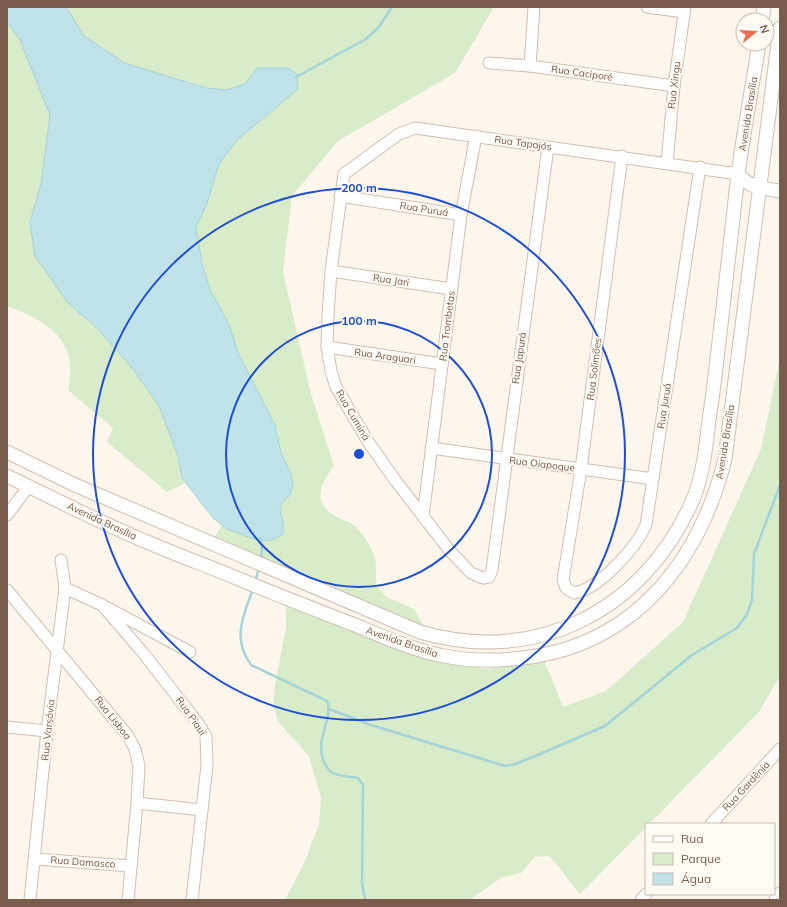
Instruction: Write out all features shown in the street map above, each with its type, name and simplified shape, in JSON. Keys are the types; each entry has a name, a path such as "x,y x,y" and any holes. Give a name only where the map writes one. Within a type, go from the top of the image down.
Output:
{"street":[{"path":"530,66 534,7"},
{"path":"647,7 684,9"},
{"name":"Rua Xingu","path":"667,163 674,86 684,9"},
{"name":"Avenida Brasília","path":"7,476 146,542 209,566 269,592 414,648 444,656 471,660 501,661 550,653 570,648 617,626 643,606 667,581 687,553 705,521 719,483 728,436 758,188 775,99 780,28"},
{"name":"Avenida Brasília","path":"7,452 75,484 420,632 437,637 470,642 501,642 555,631 578,623 602,610 626,593 648,571 666,547 692,501 700,479 712,398 738,174 757,52"},
{"name":"Rua Caciporé","path":"489,63 530,66 674,86"},
{"path":"749,107 760,100 775,99"},
{"name":"Rua Tapajós","path":"340,196 342,176 345,172 404,131 415,128 700,167 738,174"},
{"name":"Rua Trombetas","path":"424,516 431,448 461,215 476,136"},
{"name":"Rua Japurá","path":"492,570 505,459 548,147"},
{"name":"Rua Solimões","path":"563,580 581,469 622,156"},
{"name":"Rua Juruá","path":"563,580 563,584 569,591 574,593 583,591 609,572 637,542 646,525 700,167"},
{"path":"738,174 745,182 758,188 780,190"},
{"name":"Rua Puruá","path":"340,196 461,215"},
{"name":"Rua Cuminá","path":"340,196 331,271 327,347 331,371 344,403 395,480 465,569 483,578 489,576 492,570"},
{"name":"Rua Jari","path":"331,271 451,289"},
{"name":"Rua Araguari","path":"327,347 442,364"},
{"name":"Rua Oiapoque","path":"431,448 654,479"},
{"path":"7,515 29,486"},
{"name":"Rua Varsóvia","path":"30,900 47,731 65,588 61,560"},
{"path":"65,588 102,605 190,652"},
{"name":"Rua Lisboa","path":"7,590 57,649 132,743 138,757 138,802 128,900"},
{"name":"Rua Piauí","path":"102,605 144,654 197,722 206,736 207,765 192,900"},
{"path":"7,727 47,731"},
{"name":"Rua Gardênia","path":"712,823 780,749"},
{"path":"138,802 202,810"},
{"name":"Rua Damasco","path":"34,858 131,866"},
{"path":"776,900 780,894"}],"green space":[{"path":"66,7 494,7 455,73 338,141 292,196 283,272 311,394 334,466 322,487 320,493 321,500 329,512 354,525 366,539 375,559 376,586 387,597 414,609 423,625 214,538 222,525 227,529 260,541 283,522 280,511 282,503 289,496 291,474 281,453 275,425 239,355 228,322 211,292 202,264 196,227 207,203 219,164 237,140 297,90 288,68 274,69 245,84 227,90 206,88 124,63 84,36"},
{"path":"7,22 20,40 50,115 41,184 30,222 68,303 97,328 132,368 159,406 178,456 182,478 185,483 167,492 107,442 113,428 68,390 70,373 69,358 65,346 57,335 48,326 36,319 7,306"},
{"path":"780,358 780,676 759,712 650,823 645,823 645,828 580,894 549,856 535,857 521,873 501,878 472,898 472,900 285,900 305,861 319,824 321,798 309,756 279,723 273,706 275,685 286,627 286,604 417,657 486,669 544,660 563,707 606,691 683,622 761,449"}],"water":[{"path":"7,7 66,7 84,36 124,63 206,88 227,90 245,84 257,68 288,68 298,75 297,90 237,140 219,164 207,203 196,227 202,264 211,292 228,322 239,355 275,425 281,453 291,474 293,486 289,496 282,503 280,511 283,522 283,534 272,540 260,541 227,529 213,518 182,478 178,456 159,406 132,368 97,328 68,303 35,256 30,222 41,184 50,115 20,40 7,22"}],"waterway":[{"path":"296,77 366,39 378,28 392,7"},
{"path":"329,709 371,725 505,766 533,757 605,726 692,655 737,628 747,614 752,600 754,554 780,485"},
{"path":"260,538 262,549 261,559"},
{"path":"255,582 259,568"},
{"path":"253,589 241,627 242,646 245,655 251,665 327,701 328,714 321,745 324,762 331,772 358,778 363,785 362,883 365,900"}]}
